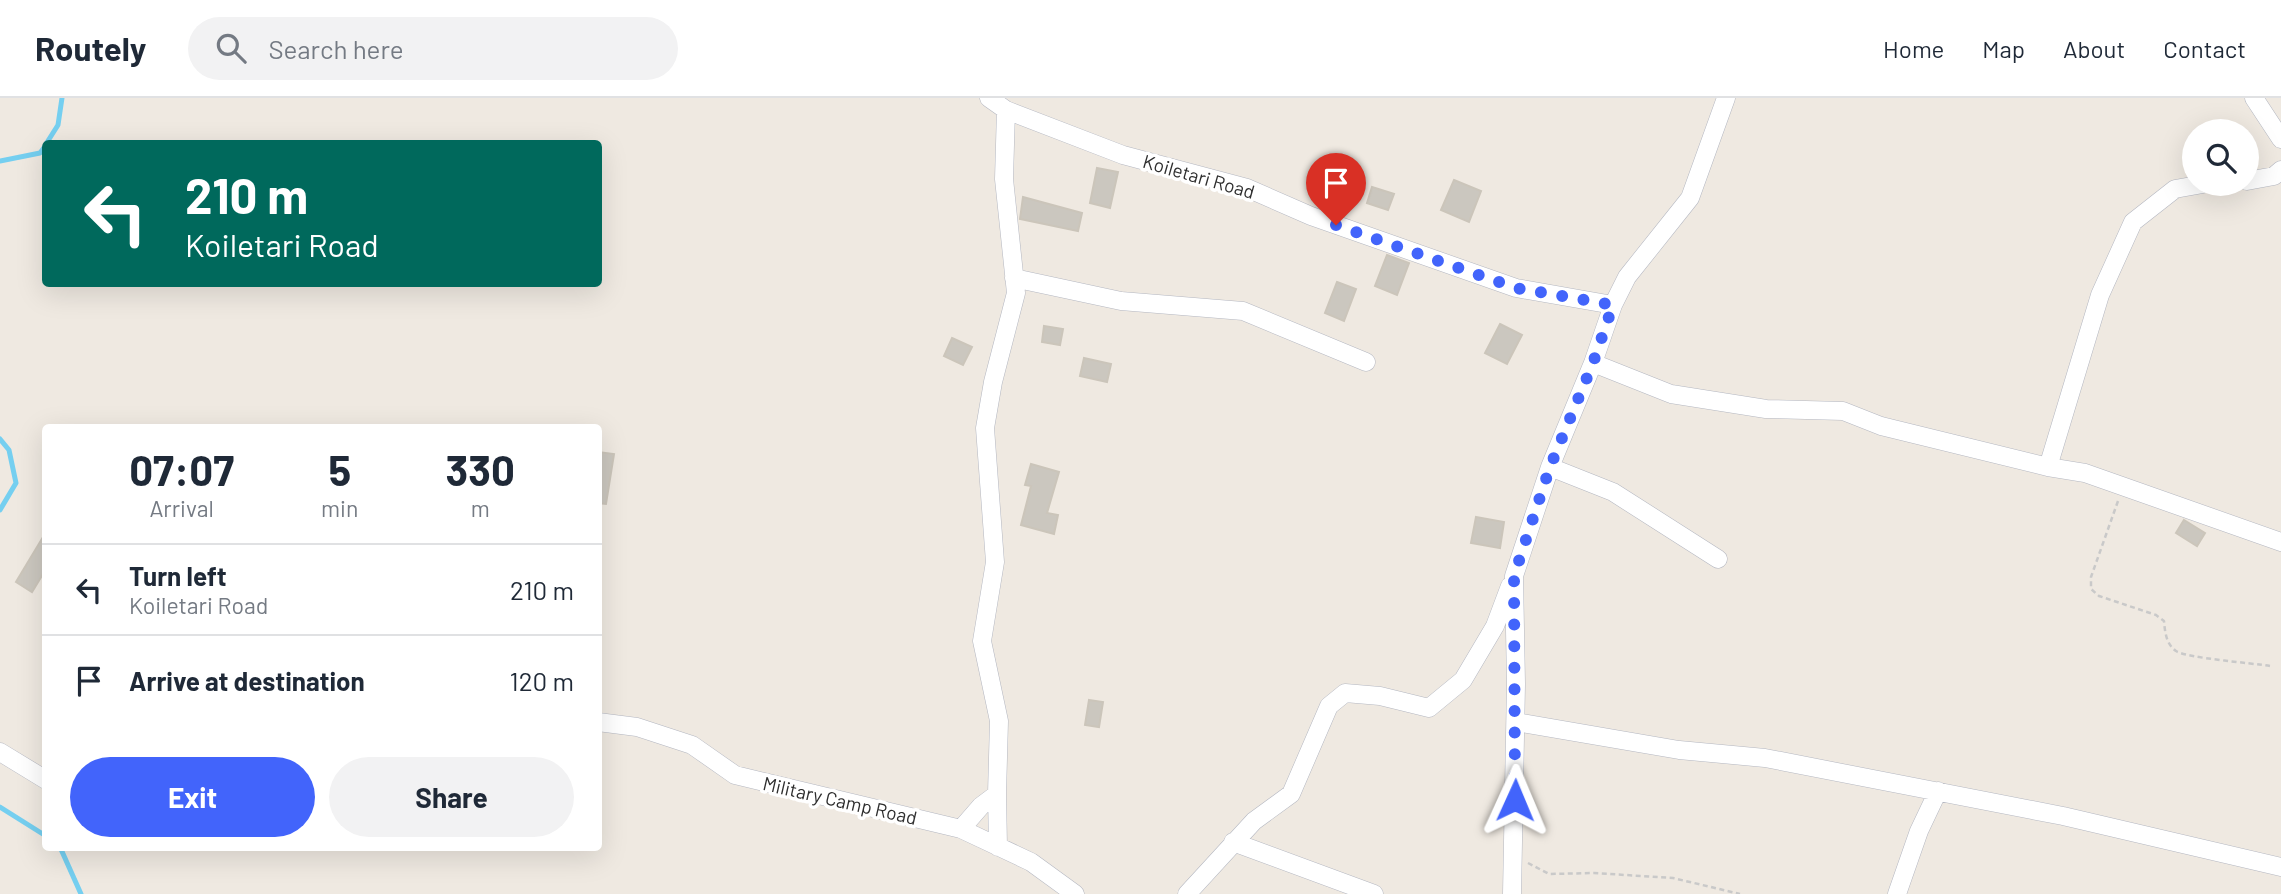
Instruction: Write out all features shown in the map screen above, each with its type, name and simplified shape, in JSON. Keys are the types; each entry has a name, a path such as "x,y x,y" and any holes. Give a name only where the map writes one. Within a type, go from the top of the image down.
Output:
{"street":[{"name":"Koiletari Road","path":"989,98 1006,110 1123,155 1248,188 1311,216 1516,288 1613,305"},
{"path":"1187,894 1254,821 1291,794 1329,706 1345,693 1371,695 1429,708 1463,680 1495,626 1550,467 1593,363 1613,305 1627,277 1690,198 1726,98"},
{"path":"2253,98 2281,139"},
{"path":"998,847 999,721 982,641 995,562 985,428 993,382 1016,293 1004,179 1006,110"},
{"path":"2259,179 2274,176 2281,170"},
{"path":"2048,467 2100,295 2133,222 2175,189 2182,188"},
{"path":"1014,278 1121,301 1243,311 1366,362"},
{"path":"1593,363 1671,394 1766,409 1843,411 1881,426 2048,467 2085,473 2281,542"},
{"path":"1550,467 1613,492 1717,559"},
{"path":"1512,894 1516,722 1514,576"},
{"path":"1516,722 1679,750 1765,758 1938,791 2281,867"},
{"name":"Military Camp Road","path":"602,723 637,727 692,745 735,775 961,829 1031,862 1075,894"},
{"path":"0,752 42,778"},
{"path":"1897,894 1919,831 1938,791"},
{"path":"961,829 981,806 997,794"},
{"path":"1233,842 1374,894"}],"path":[{"path":"2124,485 2091,577 2091,589 2099,596 2156,615 2164,621 2167,639 2176,651 2196,658 2219,658 2270,666"},
{"path":"1514,852 1549,874 1594,873 1673,878 1740,894"}],"building":[{"path":"1097,168 1118,172 1110,208 1090,203"},
{"path":"1454,180 1481,191 1469,222 1441,210"},
{"path":"1372,187 1394,194 1388,210 1367,203"},
{"path":"1023,197 1082,213 1078,231 1020,219"},
{"path":"1387,255 1409,263 1397,295 1375,286"},
{"path":"1337,282 1356,289 1344,321 1325,313"},
{"path":"1500,324 1522,335 1507,364 1485,353"},
{"path":"1044,326 1063,329 1060,345 1042,342"},
{"path":"952,338 972,347 963,365 944,356"},
{"path":"1084,358 1111,364 1107,382 1080,376"},
{"path":"602,452 614,454 606,504 602,504"},
{"path":"1031,464 1059,472 1047,513 1058,515 1054,534 1021,525 1031,486 1025,485"},
{"path":"1476,517 1504,522 1500,548 1471,543"},
{"path":"2184,520 2205,533 2197,546 2176,533"},
{"path":"42,539 42,576 32,592 16,582"},
{"path":"1089,700 1103,702 1099,727 1085,725"}],"waterway":[{"path":"49,140 58,125 62,98"},
{"path":"0,161 42,150"},
{"path":"0,439 9,450 16,483 0,510"},
{"path":"0,807 42,833"},
{"path":"62,851 81,894"}],"route":[{"path":"1336,225 1516,288 1613,305 1593,363 1550,467 1514,576 1515,800"}]}
